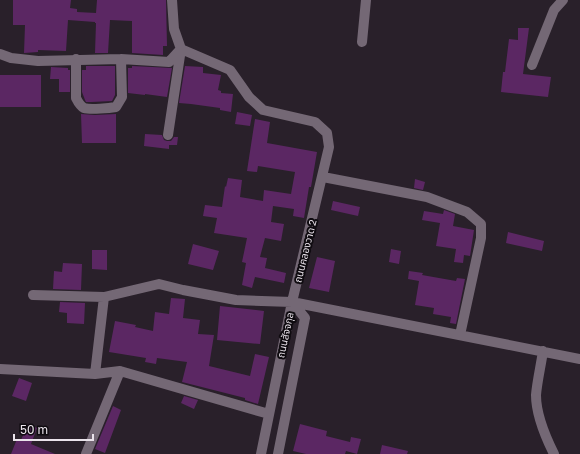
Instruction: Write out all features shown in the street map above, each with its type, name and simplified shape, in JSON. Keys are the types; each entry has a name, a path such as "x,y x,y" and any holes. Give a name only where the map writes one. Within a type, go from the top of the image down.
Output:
{"street":[{"path":"168,135 181,49 174,29 172,0"},
{"path":"362,42 366,0"},
{"path":"532,65 554,10 563,0"},
{"path":"0,54 11,58 38,61 121,59 168,62 181,49"},
{"name":"ถนนคลองวาด 2","path":"181,49 230,70 248,97 262,110 315,122 327,133 330,147 292,302"},
{"path":"76,59 76,98 78,104 84,108 110,108 116,107 122,97 121,59"},
{"path":"323,177 427,197 467,212 481,224 481,238 460,335"},
{"path":"33,295 104,297 159,284 236,300 292,302 580,359"},
{"path":"95,374 104,297"},
{"name":"ถนนสัจจกุล","path":"261,454 292,302"},
{"name":"ถนนสัจจกุล","path":"278,454 305,318 292,302"},
{"path":"543,352 536,394 538,412 545,436 554,454"},
{"path":"0,369 95,374 120,371 269,414"},
{"path":"86,454 120,371"}],"building":[{"path":"13,0 71,0 70,8 77,9 77,12 96,13 97,0 166,0 167,46 163,46 163,55 132,53 132,21 110,20 108,53 95,53 96,23 68,20 66,51 38,50 38,52 24,53 25,25 13,25"},
{"path":"518,28 529,28 523,74 551,77 548,97 501,92 509,39 518,40"},
{"path":"86,66 115,66 115,95 112,101 86,102 82,92 82,70 86,70"},
{"path":"132,66 172,68 167,97 128,93 128,68 132,68"},
{"path":"185,66 203,67 203,73 221,75 218,90 221,91 221,93 233,94 231,112 220,110 220,108 179,103"},
{"path":"51,67 68,68 68,70 70,70 70,92 59,92 59,79 50,79"},
{"path":"0,75 41,75 41,107 0,107"},
{"path":"237,112 252,115 250,126 235,124"},
{"path":"81,114 116,114 116,143 82,143"},
{"path":"255,119 270,122 267,143 317,152 304,218 293,216 294,209 273,206 271,222 284,224 281,241 265,238 260,257 267,258 265,268 286,273 284,283 255,277 252,288 242,285 246,263 242,262 247,238 214,233 217,218 203,216 205,205 222,207 225,186 226,187 228,178 242,180 240,197 263,201 264,190 291,194 295,172 258,166 257,172 247,171"},
{"path":"145,134 162,135 164,140 167,141 171,141 174,137 178,137 177,145 169,145 169,149 144,146"},
{"path":"415,179 425,182 423,190 414,188"},
{"path":"333,201 360,207 358,216 331,210"},
{"path":"444,210 455,214 453,226 474,230 470,256 464,255 463,263 454,262 456,249 436,246 440,223 422,220 424,211 443,214"},
{"path":"508,232 544,241 542,251 506,243"},
{"path":"193,244 219,251 213,270 188,264"},
{"path":"391,249 401,251 399,264 389,262"},
{"path":"92,250 107,250 107,270 92,269"},
{"path":"317,257 335,261 329,292 309,288"},
{"path":"63,263 82,264 81,290 53,289 54,271 62,272"},
{"path":"409,271 423,273 422,275 456,281 457,278 465,279 456,324 450,323 451,317 433,314 434,308 415,305 419,281 408,279"},
{"path":"171,298 185,299 183,318 200,320 198,334 214,335 209,366 250,376 255,354 269,357 258,404 245,400 245,398 182,382 187,362 157,358 156,364 145,362 146,358 109,352 115,321 136,325 135,327 153,331 155,312 169,314"},
{"path":"60,302 85,303 84,324 67,323 67,313 59,312"},
{"path":"220,306 264,311 260,344 217,340"},
{"path":"19,378 32,383 26,401 12,396"},
{"path":"184,396 198,400 194,409 181,403"},
{"path":"113,406 121,410 105,453 95,449"},
{"path":"28,424 37,428 31,444 55,454 11,454 17,439 21,440"},
{"path":"300,424 327,431 326,436 350,442 351,437 361,439 357,454 346,451 345,454 306,454 293,451"},
{"path":"382,445 408,451 407,454 380,454"}]}
